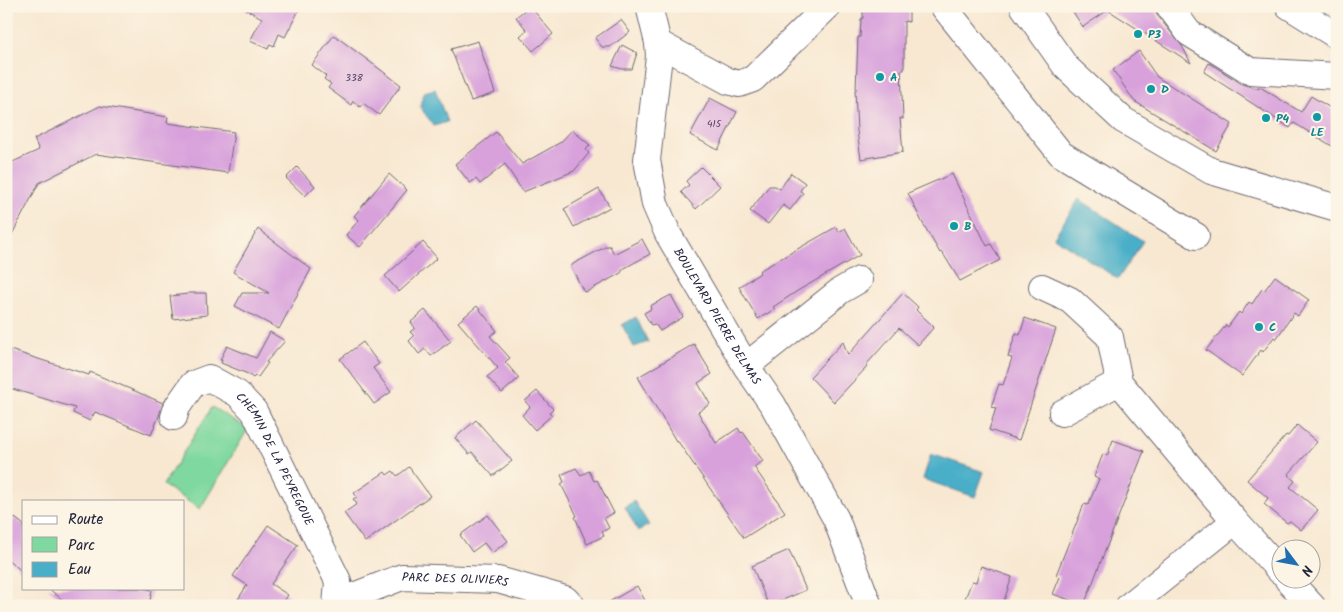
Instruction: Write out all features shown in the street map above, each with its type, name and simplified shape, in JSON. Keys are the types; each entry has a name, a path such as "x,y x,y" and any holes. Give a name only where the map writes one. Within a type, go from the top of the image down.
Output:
{"street":[{"name":"BOULEVARD PIERRE DELMAS","path":"649,6 658,43 659,56 647,160 655,204 668,234 746,366 773,405 836,519 869,606"},
{"path":"658,43 728,82 739,84 753,80 828,6"},
{"path":"942,6 1061,154 1196,236"},
{"path":"1024,6 1066,67 1123,120 1211,171 1337,208"},
{"path":"1169,6 1189,33 1250,71 1337,76"},
{"path":"1289,6 1337,36"},
{"path":"746,366 840,291 859,280"},
{"path":"1042,287 1070,300 1110,337 1120,382 1235,521 1270,560"},
{"name":"CHEMIN DE LA PEYREGOUE","path":"174,417 177,407 193,384 209,378 238,394 254,412 338,581 337,604"},
{"path":"1062,413 1120,382"},
{"path":"1129,606 1235,521"},
{"name":"PARC DES OLIVIERS","path":"337,604 402,577 498,580 565,599 572,606"},
{"path":"1297,590 1312,606"}],"green space":[{"path":"212,407 248,429 200,509 163,485"}],"water":[{"path":"435,89 447,122 434,126 420,107 424,92"},
{"path":"1079,199 1143,241 1118,279 1054,237"},
{"path":"636,317 648,342 634,347 622,325"},
{"path":"931,454 984,472 975,497 923,479"},
{"path":"634,501 649,525 638,531 625,507"}],"building":[{"path":"239,6 301,6 285,37 279,34 274,46 270,44 268,49 250,41 262,18"},
{"path":"530,6 553,34 533,51 520,36 527,30 516,17"},
{"name":"A","path":"863,6 909,6 909,22 904,21 904,70 901,70 903,119 900,118 903,152 861,159 857,131 855,90 858,37 860,37"},
{"path":"1069,6 1154,6 1157,15 1182,46 1191,63 1108,10 1083,27"},
{"path":"621,20 630,32 610,47 602,47 595,38"},
{"path":"334,35 401,85 379,115 363,103 360,107 353,101 351,105 328,88 331,84 324,79 326,76 312,65"},
{"path":"478,41 495,93 471,101 451,49"},
{"path":"622,45 637,53 632,69 612,66"},
{"name":"D","path":"1139,51 1157,77 1232,124 1216,151 1134,101 1113,70"},
{"path":"1209,63 1242,84 1255,88 1260,87 1301,112 1311,96 1337,112 1337,149 1294,123 1290,128 1204,72"},
{"path":"710,98 737,112 718,150 690,135"},
{"path":"100,106 168,117 167,123 234,132 228,173 96,154 39,183 6,246 6,165 39,150 34,139"},
{"path":"572,130 590,145 586,150 589,153 574,171 523,192 505,164 480,184 476,179 470,183 455,164 496,132 522,164 561,142"},
{"path":"297,167 315,186 305,196 286,178"},
{"path":"701,167 720,186 696,209 681,192 689,185 686,181"},
{"path":"791,173 805,183 800,191 803,193 790,210 783,205 768,224 750,211 769,186 775,186 780,189"},
{"path":"389,174 407,190 360,247 346,235 359,220 354,216"},
{"name":"B","path":"952,174 987,246 991,244 1000,260 960,281 942,252 940,253 908,193"},
{"path":"599,189 610,207 574,227 564,209"},
{"path":"836,227 839,232 845,228 860,255 799,290 773,307 775,309 758,319 739,287 760,273 759,271"},
{"path":"258,229 311,269 279,329 235,306 242,293 269,293 233,272"},
{"path":"642,239 650,254 623,269 621,273 584,292 571,267 573,264 607,246 610,246 614,254"},
{"path":"423,242 437,258 399,292 385,276"},
{"name":"C","path":"1275,276 1309,300 1298,316 1294,313 1276,339 1274,337 1263,352 1261,350 1242,376 1206,350 1226,325 1228,327 1239,312 1241,314 1249,302 1252,304 1262,289 1264,291"},
{"path":"206,293 207,315 173,319 170,296"},
{"path":"903,293 918,307 916,310 934,327 918,345 899,328 866,365 867,367 834,402 810,377 843,342 848,355"},
{"path":"671,295 683,317 660,331 655,324 651,325 644,313 651,309 650,306"},
{"path":"477,306 497,331 490,336 510,358 505,362 519,378 502,393 487,377 498,368 458,322"},
{"path":"425,310 451,341 431,356 425,349 419,354 409,341 414,336 410,332 415,328 411,322"},
{"path":"1025,318 1056,329 1019,440 989,430 996,408 991,407 999,384 1003,385 1012,358 1008,357 1016,333 1020,335"},
{"path":"270,332 285,341 266,362 268,363 258,377 255,376 253,378 221,363 222,360 220,360 227,346 256,358"},
{"path":"363,342 379,364 373,368 391,392 374,404 340,359"},
{"path":"694,344 712,374 698,383 710,404 698,412 716,443 738,428 741,433 743,432 763,461 754,467 785,512 744,538 676,441 638,377"},
{"path":"10,350 89,375 90,372 163,403 151,435 95,412 90,421 73,413 75,408 6,387 6,364"},
{"path":"537,391 553,409 549,412 552,415 535,430 522,415 530,407 525,401"},
{"path":"476,420 512,461 493,476 472,452 469,454 455,438"},
{"path":"1297,425 1317,442 1288,475 1295,481 1290,487 1318,510 1301,530 1290,521 1287,523 1264,504 1268,498 1247,480"},
{"path":"1113,440 1144,451 1084,605 1053,594 1060,577 1056,575 1084,504 1088,505 1099,479 1094,477 1103,454 1107,456"},
{"path":"409,467 430,496 365,542 344,513 357,504 353,499 357,497 354,493 385,472 387,475 393,471 397,476"},
{"path":"576,468 581,475 589,471 594,481 597,480 614,513 604,518 609,528 602,532 604,536 587,544 575,517 577,516 561,484 564,482 561,475"},
{"path":"488,515 508,541 492,553 484,543 472,552 460,535"},
{"path":"15,518 22,523 22,571 6,558 6,529"},
{"path":"268,525 298,545 271,584 288,595 281,606 234,606 247,585 233,576"},
{"path":"789,550 806,590 769,606 752,566"},
{"path":"981,566 1012,577 1002,606 962,606 972,581 976,582"},
{"path":"637,586 648,606 602,606"},
{"path":"50,590 152,590 149,606 70,606"}],"place":[{"name":"P3","path":"1138,34"},
{"name":"A","path":"880,77"},
{"name":"D","path":"1151,89"},
{"name":"LE","path":"1317,117"},
{"name":"P4","path":"1266,118"},
{"name":"B","path":"954,226"},
{"name":"C","path":"1259,327"}]}
